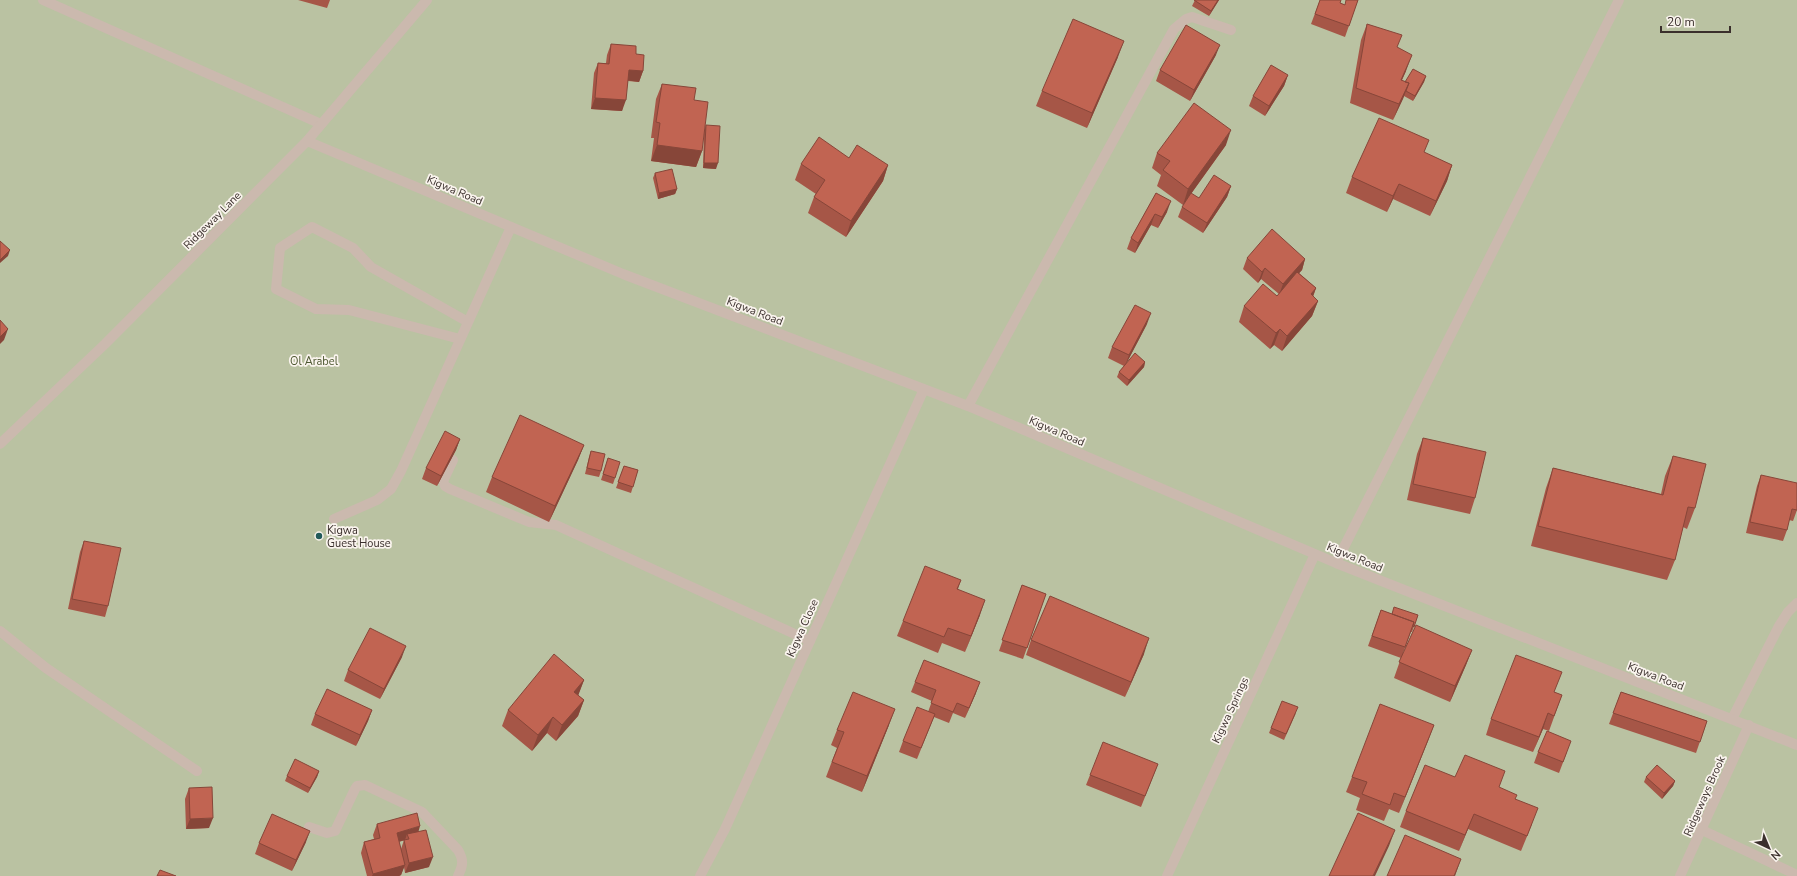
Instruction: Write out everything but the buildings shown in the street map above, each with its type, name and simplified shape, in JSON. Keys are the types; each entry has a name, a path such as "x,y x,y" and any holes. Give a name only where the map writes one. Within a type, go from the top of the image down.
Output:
{"street":[{"path":"43,0 321,124"},
{"name":"Ridgeway Lane","path":"0,444 111,338 307,141 427,0"},
{"path":"1336,563 1619,0"},
{"path":"968,406 1174,29 1186,18 1192,17 1231,30"},
{"name":"Kigwa Road","path":"307,141 623,274 968,406 1336,563 1797,744"},
{"path":"460,339 349,310 316,309 276,289 280,248 312,227 353,248 371,267 468,322"},
{"path":"334,519 378,500 391,489 401,471 511,227"},
{"name":"Kigwa Close","path":"700,876 725,830 924,389"},
{"path":"453,460 443,481 445,486 450,489 529,522 556,525 810,641"},
{"name":"Kigwa Springs","path":"1167,876 1315,554"},
{"path":"1732,719 1779,626 1788,612 1797,603"},
{"path":"0,631 46,668 197,771"},
{"name":"Ridgeways Brook","path":"1680,876 1749,725"},
{"path":"309,827 327,833 335,831 355,789 357,786 365,785 422,812 462,856 463,865 458,876"},
{"path":"1702,830 1797,875"}],"green space":[{"name":"Ol Arabel","path":"0,0 1797,0 1797,876 0,876"}],"place":[{"name":"Kigwa Guest House","path":"319,536"}]}
